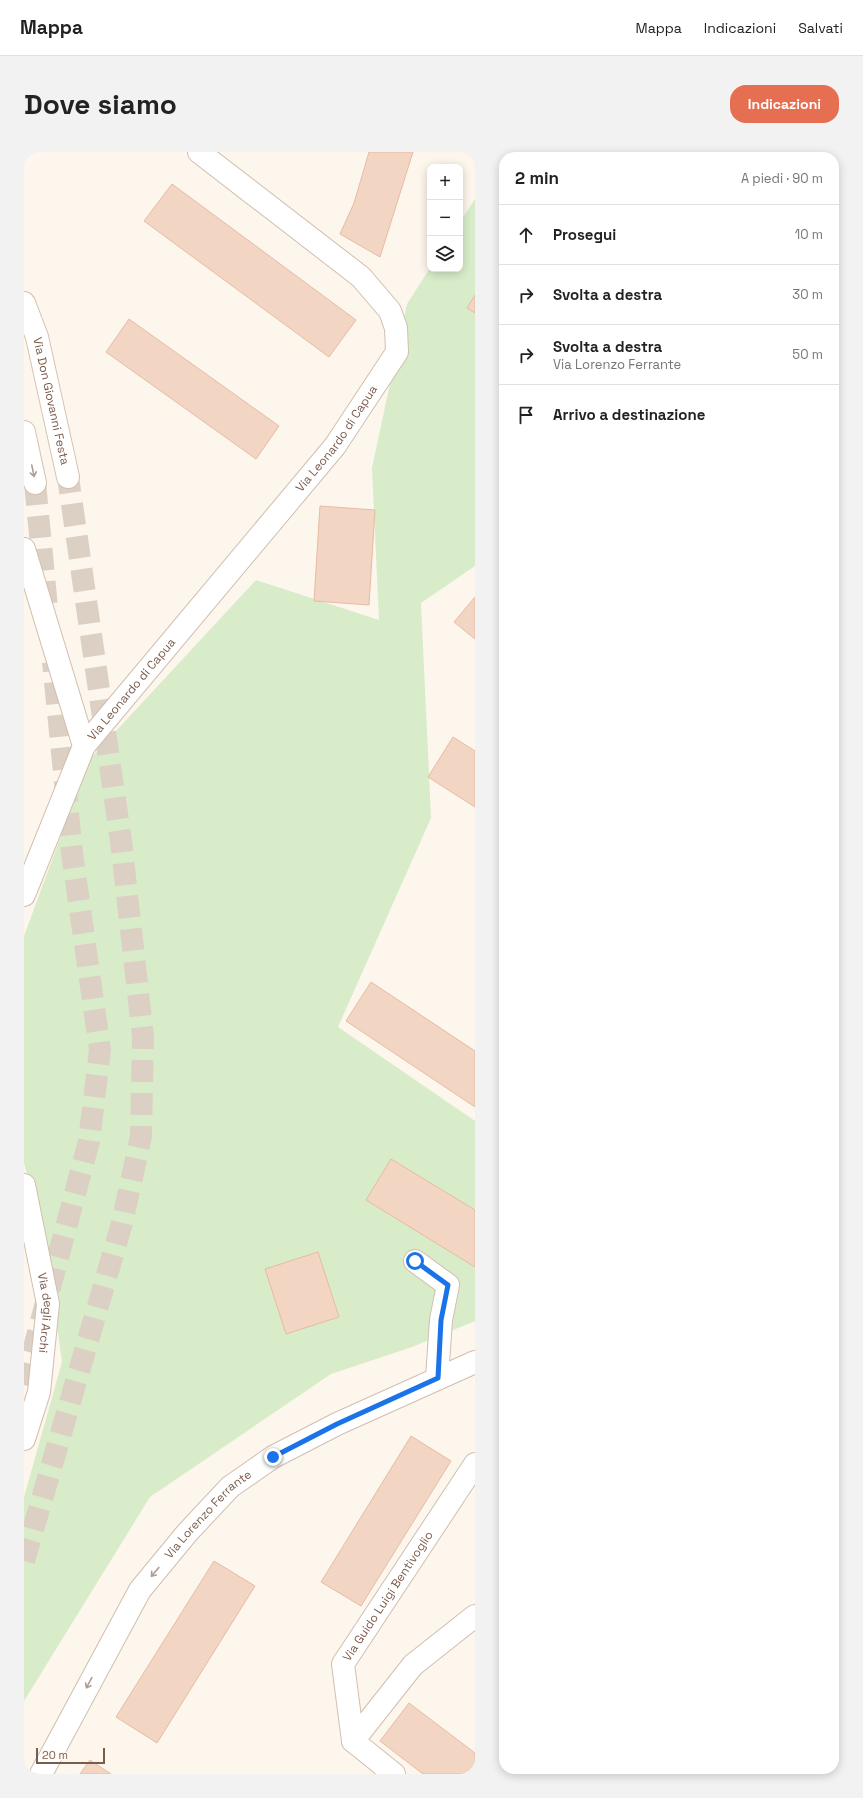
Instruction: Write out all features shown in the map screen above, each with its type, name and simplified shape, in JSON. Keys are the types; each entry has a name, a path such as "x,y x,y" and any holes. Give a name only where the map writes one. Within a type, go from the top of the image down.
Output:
{"street":[{"name":"Via Leonardo di Capua","path":"24,895 84,746 336,446 398,352 396,328 390,311 361,277 199,152"},
{"name":"Via Don Giovanni Festa","path":"24,303 37,337 68,477"},
{"path":"24,432 35,483"},
{"path":"24,549 84,746"},
{"name":"Via degli Archi","path":"24,1185 48,1304 39,1392 24,1439"},
{"path":"415,1261 448,1285 441,1320 438,1378"},
{"name":"Via Lorenzo Ferrante","path":"41,1774 140,1590 187,1533 230,1487 273,1457 337,1424 475,1362"},
{"name":"Via Guido Luigi Bentivoglio","path":"353,1741 343,1664 475,1464"},
{"path":"394,1774 353,1741 413,1665 475,1616"}],"green space":[{"path":"475,199 475,566 421,603 431,818 338,1027 475,1121 475,1321 412,1347 331,1374 150,1497 24,1701 24,1497 62,1362 46,1245 24,1163 24,936 89,760 256,580 379,620 372,468 407,304 427,272 463,272 463,217"}],"building":[{"path":"369,152 413,152 380,257 340,234 354,203"},
{"path":"172,184 356,320 329,357 144,221"},
{"path":"475,295 475,313 467,308"},
{"path":"129,319 279,426 256,459 106,352"},
{"path":"320,506 375,510 369,605 314,601"},
{"path":"475,597 475,639 454,622"},
{"path":"453,737 475,751 475,807 428,777"},
{"path":"371,982 475,1051 475,1107 346,1021"},
{"path":"391,1159 475,1210 475,1267 366,1200"},
{"path":"318,1252 339,1317 286,1334 265,1269"},
{"path":"411,1436 451,1461 361,1606 321,1582"},
{"path":"214,1561 255,1586 157,1743 116,1717"},
{"path":"409,1703 475,1753 475,1774 423,1774 380,1741"},
{"path":"90,1760 111,1774 80,1774"}],"tunnel":[{"path":"24,1561 122,1223 141,1136 143,1037 121,841 68,477"},
{"path":"35,483 47,607"},
{"path":"24,1385 89,1141 100,1050 72,853 53,662"}],"route":[{"path":"273,1457 337,1424 438,1378 441,1320 448,1285 415,1261"}]}
